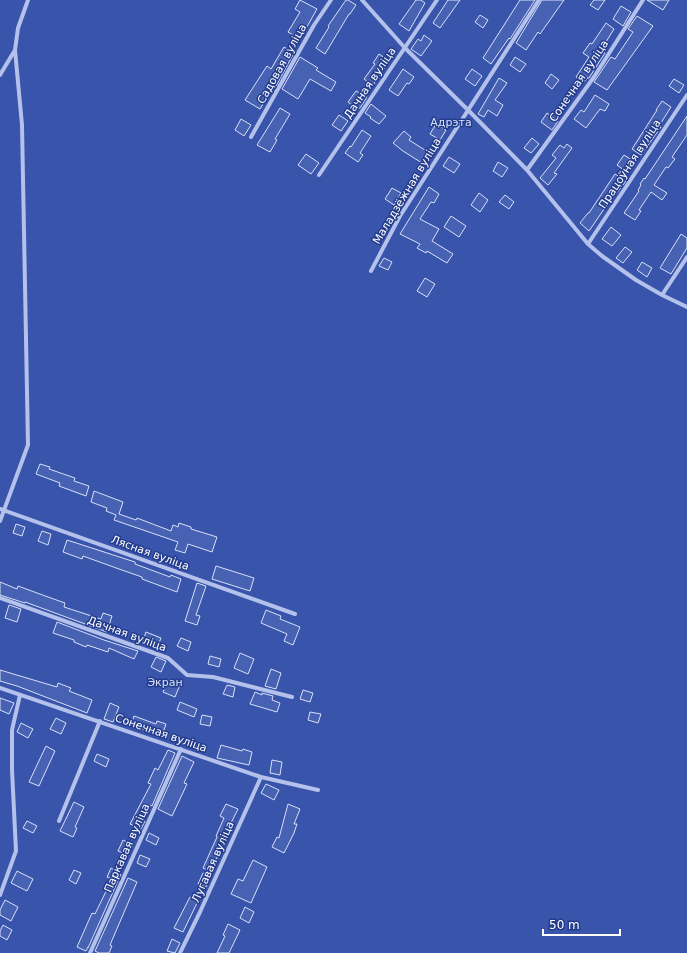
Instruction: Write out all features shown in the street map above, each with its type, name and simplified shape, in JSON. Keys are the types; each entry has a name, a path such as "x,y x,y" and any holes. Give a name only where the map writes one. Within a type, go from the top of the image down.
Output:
{"street":[{"path":"0,521 2,510 28,446 22,126 15,50 18,28 28,0"},
{"name":"Садовая вуліца","path":"251,137 314,25 331,0"},
{"path":"362,0 404,48 527,170 588,244 636,280 687,307"},
{"name":"Дачная вуліца","path":"319,175 436,0"},
{"name":"Маладзёжная вуліца","path":"371,271 400,216 539,0"},
{"name":"Сонечная вуліца","path":"527,170 594,77 643,0"},
{"path":"0,75 15,50"},
{"name":"Працоўная вуліца","path":"588,244 687,95"},
{"path":"662,295 687,257"},
{"name":"Лясная вуліца","path":"2,510 295,614"},
{"name":"Дачная вуліца","path":"0,598 168,658 187,675 213,677 292,697"},
{"name":"Сонечная вуліца","path":"0,688 261,777 318,790"},
{"path":"0,895 16,851 12,770 12,730 20,694"},
{"path":"59,821 100,721"},
{"name":"Паркавая вуліца","path":"90,953 180,749"},
{"name":"Лугавая вуліца","path":"180,953 261,777"}],"green space":[{"path":"0,0 687,0 687,953 0,953"}],"building":[{"path":"300,0 317,9 300,39 288,32 300,12 295,9"},
{"path":"346,0 356,5 325,54 316,48 329,27 328,26"},
{"path":"416,0 421,0 425,3 409,31 399,24"},
{"path":"448,0 460,0 440,28 433,23"},
{"path":"520,0 535,0 510,39 509,38 491,64 483,58"},
{"path":"542,0 564,0 540,34 538,32 526,50 516,43"},
{"path":"594,0 605,0 598,10 590,5"},
{"path":"647,0 669,0 663,10"},
{"path":"621,6 631,12 623,26 613,19"},
{"path":"480,15 488,20 483,28 475,22"},
{"path":"637,16 653,26 607,90 594,82 611,57 615,59 633,32 628,29"},
{"path":"606,23 614,29 601,50 605,53 589,78 587,78 584,82 576,77 589,57 583,53 590,43 592,44"},
{"path":"424,35 432,41 421,56 411,49 418,39 421,41"},
{"path":"284,47 294,53 276,86 274,85 260,109 245,100 267,66 271,69"},
{"path":"379,54 389,61 373,85 364,79 375,64 373,63"},
{"path":"300,57 318,68 316,70 336,82 331,91 310,79 298,99 282,89"},
{"path":"515,57 526,64 520,72 510,65"},
{"path":"403,69 414,77 409,84 407,83 398,96 389,90"},
{"path":"472,69 482,76 475,86 465,79"},
{"path":"551,74 559,80 552,89 545,83"},
{"path":"499,78 507,83 495,100 503,105 497,116 488,110 484,117 478,114"},
{"path":"674,79 684,85 679,93 669,86"},
{"path":"356,91 367,97 360,108 357,109 348,102"},
{"path":"595,95 609,104 605,111 600,109 586,128 574,119 581,110 584,112"},
{"path":"662,101 671,107 659,126 661,127 641,155 632,149"},
{"path":"371,104 386,116 379,124 365,113"},
{"path":"280,108 290,114 275,139 277,140 270,152 257,145"},
{"path":"547,113 558,121 552,130 541,122"},
{"path":"339,115 348,121 341,131 332,125"},
{"path":"687,116 687,135 672,157 675,159 668,168 666,167 654,185 667,193 662,200 651,192 639,210 641,211 635,220 624,213 639,191 640,184 644,178 645,179"},
{"path":"241,119 251,125 244,136 235,130"},
{"path":"436,124 446,130 440,140 430,134"},
{"path":"362,130 371,136 360,153 363,155 358,162 345,153 350,146 351,147"},
{"path":"404,131 411,137 409,140 428,152 422,163 393,143"},
{"path":"532,138 539,144 531,153 524,148"},
{"path":"567,144 572,148 554,173 557,174 548,185 540,178 556,158 552,155 560,145 564,148"},
{"path":"306,154 319,163 311,174 298,165"},
{"path":"624,155 632,160 625,171 617,165"},
{"path":"449,157 460,164 454,173 443,166"},
{"path":"498,162 508,168 502,177 493,171"},
{"path":"615,174 626,181 616,194 615,193 589,231 580,223 589,213"},
{"path":"429,187 439,194 434,203 431,202 420,219 439,229 432,241 453,254 447,263 427,251 426,253 417,248 420,244 400,234"},
{"path":"392,188 401,193 394,205 385,199"},
{"path":"479,193 488,200 480,212 471,205"},
{"path":"505,195 514,202 509,209 499,202"},
{"path":"451,216 466,226 459,237 444,227"},
{"path":"611,227 621,235 612,246 602,239"},
{"path":"681,234 687,238 687,248 671,274 660,268"},
{"path":"625,247 632,252 623,263 616,258"},
{"path":"384,258 392,262 388,270 379,266"},
{"path":"642,262 652,268 647,277 637,270"},
{"path":"425,278 435,284 427,297 417,291"},
{"path":"40,464 50,467 49,469 75,478 74,481 89,486 86,496 59,486 60,483 36,474"},
{"path":"94,491 123,502 119,514 136,520 137,518 171,531 173,525 178,527 179,523 191,527 191,529 217,537 212,552 188,544 185,553 175,550 178,542 114,520 116,515 106,511 107,508 91,502"},
{"path":"16,524 25,527 22,536 13,533"},
{"path":"42,531 51,534 48,545 38,541"},
{"path":"67,540 135,562 135,564 170,577 171,575 181,579 177,592 142,579 142,577 83,556 82,559 63,552"},
{"path":"216,566 254,578 250,591 212,579"},
{"path":"0,582 17,589 18,586 65,603 64,607 101,619 103,613 112,616 107,632 25,602 0,595"},
{"path":"197,583 206,586 196,615 200,616 197,625 185,621"},
{"path":"9,605 21,609 17,622 5,618"},
{"path":"266,610 281,616 280,619 300,627 293,645 284,641 287,634 261,623"},
{"path":"57,622 138,651 134,659 109,648 108,652 87,645 86,647 74,642 74,640 53,633"},
{"path":"146,632 161,638 157,648 142,643"},
{"path":"181,638 191,642 188,651 177,646"},
{"path":"240,653 254,659 248,674 234,668"},
{"path":"210,656 221,659 219,667 208,664"},
{"path":"156,657 166,661 161,672 151,667"},
{"path":"271,669 281,673 276,689 265,686"},
{"path":"0,670 57,687 58,683 71,688 69,691 92,700 87,713 0,681"},
{"path":"168,680 180,685 175,697 163,692"},
{"path":"227,685 235,687 233,697 223,694"},
{"path":"303,690 313,693 310,702 300,699"},
{"path":"255,692 262,695 262,693 273,696 272,700 280,703 277,712 250,704"},
{"path":"0,698 14,703 9,714 0,710"},
{"path":"180,702 197,709 194,717 177,710"},
{"path":"110,703 119,707 113,722 104,719"},
{"path":"310,712 321,714 318,723 308,720"},
{"path":"202,715 212,717 210,726 200,724"},
{"path":"134,716 156,724 157,721 166,724 162,736 131,725"},
{"path":"56,718 66,723 61,734 50,729"},
{"path":"21,723 33,729 28,738 17,732"},
{"path":"221,745 242,751 243,749 252,752 249,765 217,758"},
{"path":"46,746 55,751 39,786 29,782"},
{"path":"168,750 175,753 152,806 150,805 141,829 130,824 151,784 148,783 155,768 158,770"},
{"path":"97,754 109,759 106,767 94,761"},
{"path":"182,756 194,762 184,783 187,784 172,816 158,809"},
{"path":"272,760 282,762 280,775 270,773"},
{"path":"266,784 279,790 274,800 261,793"},
{"path":"74,802 84,807 75,827 77,828 73,837 60,831"},
{"path":"226,804 238,809 228,829 231,830 210,871 203,868 224,818 220,816"},
{"path":"288,804 300,809 294,824 297,824 294,833 284,853 272,847 277,837 279,838"},
{"path":"27,821 37,826 33,833 23,828"},
{"path":"149,833 159,838 156,845 146,840"},
{"path":"123,840 133,845 128,855 118,851"},
{"path":"140,855 150,859 146,867 137,863"},
{"path":"253,860 267,867 251,903 231,894 238,879 243,881"},
{"path":"111,868 121,874 86,951 77,947 92,913 95,914 112,879 107,877"},
{"path":"74,870 81,873 76,884 69,880"},
{"path":"17,871 33,879 27,891 11,883"},
{"path":"203,873 211,876 206,887 198,884"},
{"path":"128,878 137,882 110,945 112,946 109,953 99,953 95,951"},
{"path":"190,897 198,901 183,932 174,928"},
{"path":"5,900 18,907 11,921 0,915 0,910"},
{"path":"245,907 254,912 249,923 240,918"},
{"path":"228,924 240,930 229,953 217,953 225,936 223,935"},
{"path":"3,925 12,930 7,940 0,936 0,931"},
{"path":"172,939 180,943 175,953 167,951"}],"park label":[{"name":"Адрэта","path":"451,122"},
{"name":"Экран","path":"165,682"}]}
